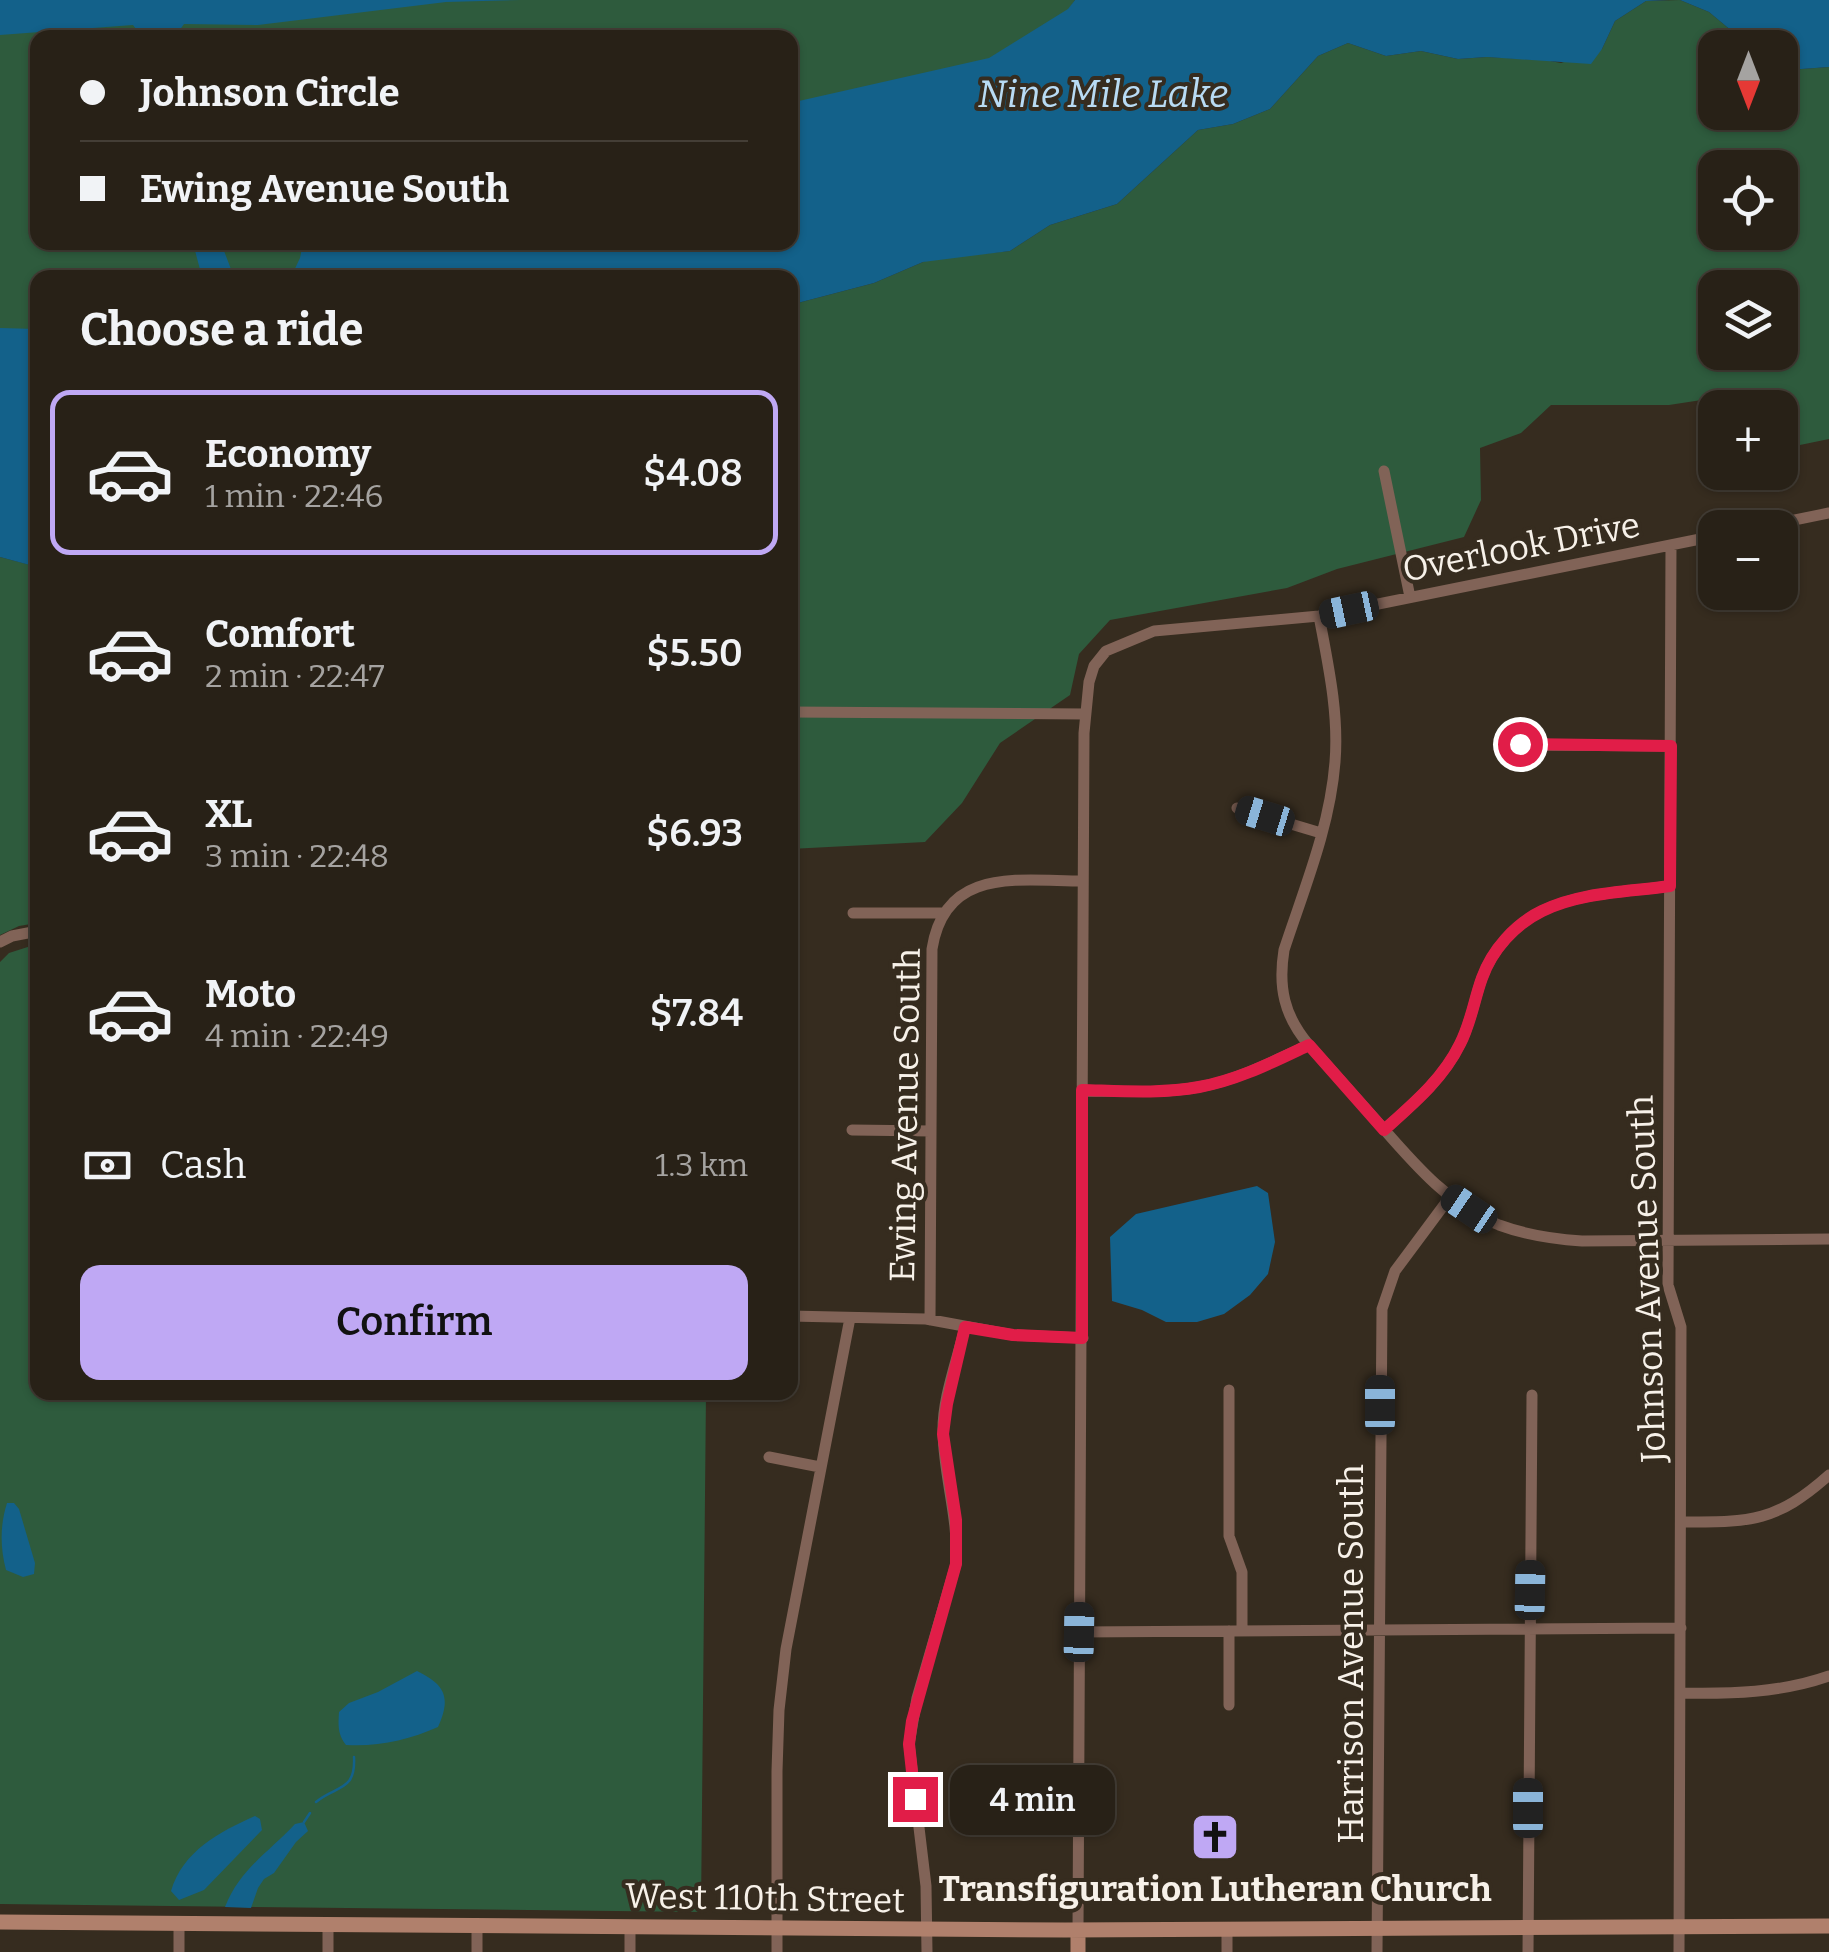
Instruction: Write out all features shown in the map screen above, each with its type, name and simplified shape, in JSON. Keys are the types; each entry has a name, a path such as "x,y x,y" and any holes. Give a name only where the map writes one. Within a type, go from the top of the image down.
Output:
{"street":[{"path":"1384,472 1410,597"},
{"path":"1798,519 1829,513"},
{"name":"Overlook Drive","path":"1078,1930 1084,714 1094,666 1106,651 1154,631 1319,616 1698,539"},
{"name":"Johnson Avenue South","path":"1671,545 1668,1284 1682,1327 1679,1952"},
{"path":"1319,616 1336,729 1332,791 1281,970 1286,1010 1295,1029 1422,1172 1450,1196 1495,1223 1524,1234 1582,1241 1829,1239"},
{"path":"798,712 1084,714"},
{"path":"1520,744 1671,746"},
{"path":"1237,808 1322,833"},
{"path":"853,913 943,913 968,890 984,883 1083,881"},
{"path":"1384,1130 1431,1087 1446,1067 1465,1033 1492,956 1521,924 1560,903 1670,886"},
{"name":"Ewing Avenue South","path":"930,1320 932,949 943,913"},
{"path":"0,942 30,932"},
{"path":"1082,1090 1138,1092 1201,1087 1262,1068 1309,1045"},
{"path":"852,1130 930,1131"},
{"name":"Harrison Avenue South","path":"1377,1952 1382,1309 1395,1271 1450,1196"},
{"path":"798,1316 930,1320 1013,1335 1082,1338"},
{"path":"778,1952 779,1710 786,1650 850,1318"},
{"path":"927,1952 926,1886 909,1744 917,1698 956,1564 956,1520 943,1434 965,1327"},
{"path":"1229,1705 1242,1572 1230,1536 1230,1390"},
{"path":"1528,1952 1532,1394"},
{"path":"770,1457 820,1466"},
{"path":"1681,1522 1741,1522 1762,1517 1804,1498 1829,1476"},
{"path":"1079,1632 1681,1628"},
{"path":"1680,1693 1788,1688 1829,1676"},
{"name":"West 110th Street","path":"0,1922 927,1930 1829,1926"},
{"path":"178,1952 179,1923"},
{"path":"328,1924 328,1952"},
{"path":"477,1926 477,1952"},
{"path":"630,1927 630,1952"},
{"path":"1078,1930 1078,1952"},
{"path":"1227,1930 1227,1952"}],"green space":[{"path":"0,0 1075,0 798,242 798,30 30,30 30,250 788,250 765,270 30,270 30,461 0,475"},
{"path":"1680,0 1709,12 1731,30 1698,30 1698,130 1798,130 1798,69 1829,67 1829,439 1798,445 1798,390 1698,390 1698,401 1669,405 1551,405 1521,433 1480,448 1481,500 1464,537 1337,569 1287,588 1110,620 1079,654 1070,695 1000,743 962,803 925,842 798,849 798,303 874,283 930,259 1010,251 1050,225 1117,204 1198,130 1233,124 1270,109 1318,56 1348,43 1386,56 1421,51 1458,59 1487,57 1561,63 1602,49 1615,21 1646,1"},
{"path":"0,557 30,565 30,924 0,935"},
{"path":"30,946 30,1400 706,1400 701,1912 0,1904 0,962 9,953"}],"water":[{"path":"0,0 520,0 446,2 258,25 184,24 180,30 137,30 133,25 0,35"},
{"name":"Nine Mile Lake","path":"1075,0 1669,0 1646,1 1615,21 1591,64 1487,57 1458,59 1421,51 1386,56 1348,43 1318,56 1270,109 1233,124 1198,130 1117,204 1050,225 1010,251 923,262 874,283 798,303 798,270 294,270 302,250 798,250 798,101 989,58 1068,9"},
{"path":"1680,0 1829,0 1829,67 1798,69 1798,30 1731,30 1709,12"},
{"path":"195,250 224,250 231,270 200,270"},
{"path":"0,328 30,329 30,565 0,557"},
{"path":"1257,1186 1268,1193 1275,1242 1268,1274 1250,1295 1224,1314 1197,1322 1166,1322 1112,1301 1110,1237 1136,1214"},
{"path":"7,1503 14,1503 19,1509 35,1563 34,1574 23,1577 6,1570 2,1536"},
{"path":"417,1671 443,1693 444,1708 438,1727 393,1742 346,1745 339,1730 339,1712 349,1703"},
{"path":"255,1816 260,1819 262,1830 204,1890 179,1900 171,1891 193,1854 216,1836"},
{"path":"304,1822 308,1831 274,1873 264,1879 251,1908 225,1907 238,1882 256,1862 295,1824"}],"waterway":[{"path":"316,1802 348,1782 354,1757"},
{"path":"304,1822 310,1813"}],"place":[{"name":"Transfiguration Lutheran Church","path":"1215,1837"}],"route":[{"path":"915,1799 909,1744 912,1721 956,1564 956,1520 943,1434 965,1327 1013,1335 1082,1338 1082,1090 1138,1092 1201,1087 1262,1068 1309,1045 1384,1130 1431,1087 1446,1067 1470,1022 1482,976 1492,956 1521,924 1560,903 1670,886 1671,746 1520,744"}]}
